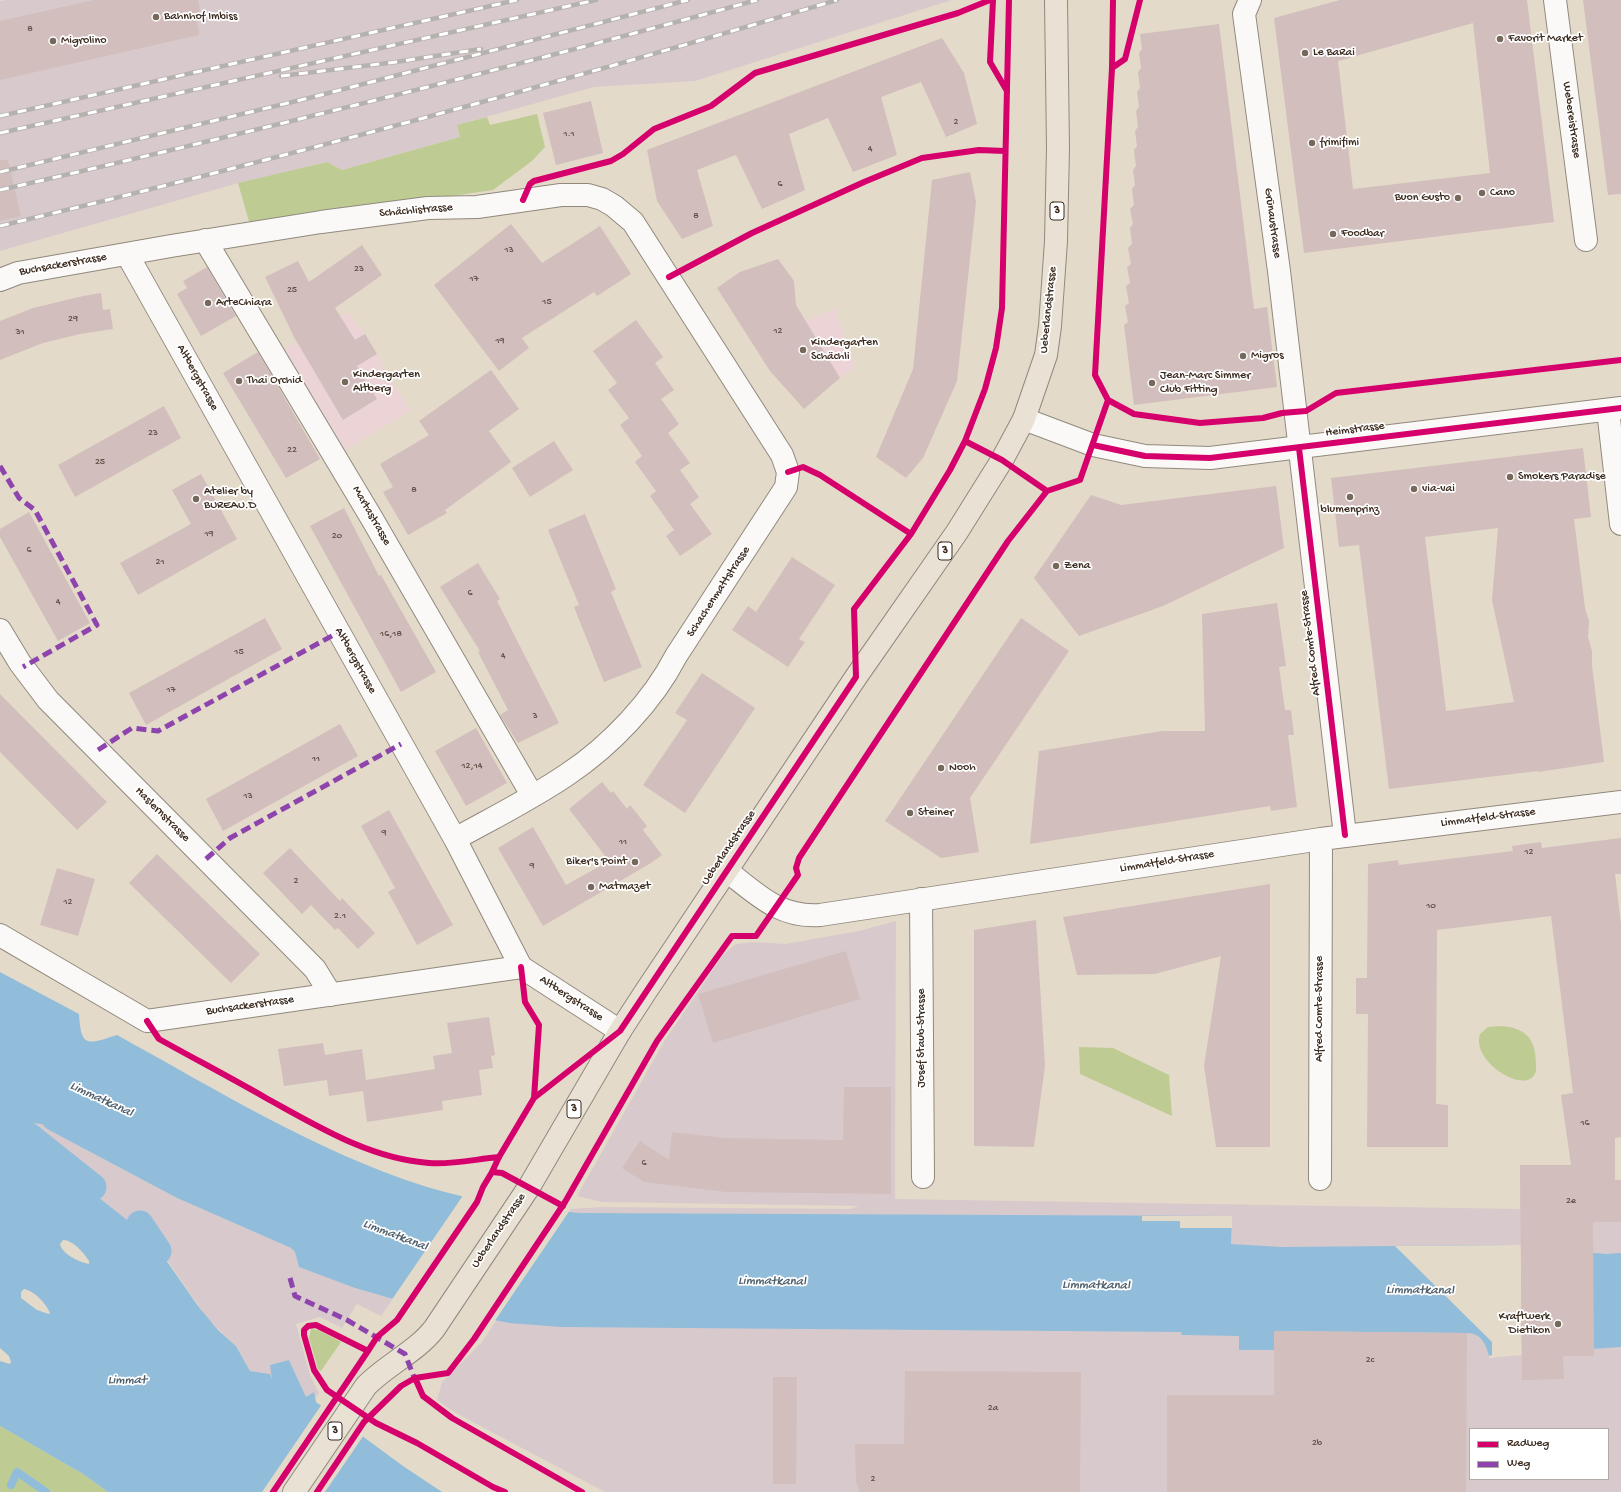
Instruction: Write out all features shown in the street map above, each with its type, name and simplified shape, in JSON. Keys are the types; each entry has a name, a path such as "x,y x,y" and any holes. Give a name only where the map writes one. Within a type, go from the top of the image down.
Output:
{"main road":[{"name":"Ueberlandstrasse","path":"294,1492 366,1386 380,1373 425,1339 434,1329 529,1188 620,1031 856,677 957,532 1002,460 1024,418 1046,355 1050,326 1056,241 1056,0"}],"street":[{"name":"Grünaustrasse","path":"1250,0 1244,14 1279,271 1299,448"},
{"name":"Webereistrasse","path":"1555,0 1586,240"},
{"name":"Schächlistrasse","path":"127,254 206,240 428,208 477,207 561,195 588,195 602,199 625,214 641,232 669,277"},
{"name":"Martastrasse","path":"206,240 371,517 532,795"},
{"name":"Buchsackerstrasse","path":"0,280 18,273 127,254"},
{"name":"Altbergstrasse","path":"127,254 455,839 521,967 620,1031"},
{"name":"Schachenmattstrasse","path":"455,839 569,774 622,728 644,705 664,678 676,656 784,493 788,481 788,472 782,455 669,277"},
{"name":"Heimstrasse","path":"1024,418 1092,445 1145,456 1210,458 1614,409"},
{"path":"1614,409 1621,524"},
{"name":"Alfred Comte-Strasse","path":"1299,448 1345,835"},
{"name":"Haslernstrasse","path":"0,630 20,663 48,700 315,969 331,995"},
{"name":"Limmatfeld-Strasse","path":"727,871 768,903 780,909 813,916 836,914 921,899 1321,838 1621,802"},
{"name":"Alfred Comte-Strasse","path":"1320,1179 1321,838"},
{"name":"Josef Staub-Strasse","path":"921,899 923,1177"},
{"name":"Buchsackerstrasse","path":"0,935 147,1021 521,967"}],"shaded area":[{"path":"952,0 695,81 594,87 457,125 460,137 342,170 327,162 235,184 0,251 0,1"},
{"name":"Kindergarten Schächli","path":"835,309 855,366 840,378 828,359 789,392 770,371 752,342"},
{"name":"Kindergarten Altberg","path":"348,312 365,334 410,411 339,454 279,352"},
{"path":"896,921 895,1199 1520,1209 1520,1165 1615,1165 1615,1180 1621,1180 1621,1492 605,1492 454,1412 437,1400 442,1382 482,1342 570,1209 602,1207 849,1209 859,1206 602,1202 577,1196 665,1040 723,955 736,944 755,942 785,944 859,931"},
{"path":"32,1122 42,1124 47,1129 177,1198 291,1248 355,1288 393,1299 381,1316 357,1304 342,1328 320,1317 296,1324 310,1375 319,1393 315,1399 315,1394 306,1398 289,1360 272,1372 272,1379 270,1379 270,1374 250,1371 236,1346 207,1318 160,1250 156,1252 140,1235 136,1227 21,1136 21,1129 28,1123"}],"green space":[{"path":"537,114 545,147 532,161 493,190 250,225 238,183 327,162 342,170 460,137 457,125 487,117 490,125"},
{"path":"1501,1026 1519,1030 1530,1039 1535,1052 1536,1061 1536,1071 1531,1078 1523,1081 1513,1079 1491,1065 1484,1055 1479,1045 1480,1034 1488,1027"},
{"path":"1079,1047 1113,1048 1169,1075 1172,1116 1080,1074"},
{"path":"311,1329 319,1330 341,1342 321,1371 318,1369 309,1338"},
{"path":"0,1426 83,1474 108,1492 0,1492"}],"water":[{"path":"0,972 79,1014 82,1033 84,1038 88,1041 93,1042 117,1035 229,1098 344,1155 384,1172 424,1186 443,1192 481,1200 579,1213 1232,1216 1231,1244 1282,1247 1501,1245 1606,1254 1621,1253 1621,1347 1489,1356 1482,1340 1472,1333 1274,1331 1274,1350 1239,1350 1239,1336 1182,1335 1181,1332 561,1327 509,1323 393,1299 355,1288 299,1267 295,1252 291,1248 177,1198 47,1129 42,1124 28,1123 21,1129 21,1136 136,1227 140,1235 156,1252 159,1250 198,1306 218,1330 236,1346 250,1371 270,1374 272,1379 270,1365 289,1360 306,1397 314,1392 316,1402 403,1466 442,1492 108,1492 83,1474 0,1426 0,1361 10,1364 11,1362 9,1356 0,1348","holes":["63,1240 71,1242 78,1248 87,1258 89,1264 67,1254 61,1248 60,1244","24,1289 32,1292 39,1298 46,1305 50,1313 37,1310 21,1298 21,1292"]}],"pier":[{"path":"464,1194 521,1204 570,1210 494,1322 391,1301"},
{"path":"1142,1216 1232,1216 1232,1228 1180,1228 1180,1221 1142,1221"},
{"path":"1521,1245 1522,1355 1489,1358 1489,1356 1492,1355 1492,1342 1395,1246"},
{"path":"322,1404 364,1435 325,1492 262,1492"}],"building":[{"path":"94,0 198,0 202,20 197,21 199,35 0,80 0,21"},
{"path":"1340,0 1527,0 1554,222 1304,253 1274,18","holes":["1473,23 1490,173 1353,189 1338,61"]},
{"path":"1583,0 1621,0 1621,194 1608,195"},
{"path":"1219,24 1254,309 1267,307 1277,387 1134,405 1124,325 1128,322 1125,306 1129,303 1126,286 1130,283 1127,267 1131,264 1128,248 1132,244 1130,228 1133,224 1130,209 1134,205 1132,189 1135,185 1133,170 1136,166 1134,150 1137,146 1135,131 1138,127 1136,111 1139,107 1137,92 1140,88 1138,72 1141,68 1139,53 1142,49 1140,34"},
{"path":"942,38 964,73 977,124 946,137 921,82 881,97 897,155 853,172 828,118 789,134 805,190 762,209 736,155 697,170 713,226 682,239 657,201 647,150"},
{"path":"591,101 603,153 556,165 543,113"},
{"path":"0,160 8,160 21,216 0,221"},
{"path":"970,172 976,202 957,381 923,458 906,478 876,457 913,369 932,180"},
{"path":"511,224 542,263 600,226 631,274 597,296 594,292 522,338 529,348 499,371 434,285"},
{"path":"362,245 382,275 335,308 355,340 365,334 377,354 357,366 377,399 343,420 294,337 265,277 298,261 309,282"},
{"path":"778,259 794,281 796,305 840,378 804,409 770,371 717,288 740,272"},
{"path":"207,267 236,316 201,336 177,294 187,288 183,281"},
{"path":"101,293 103,310 110,309 113,329 80,334 43,343 0,360 0,321 33,308"},
{"path":"636,320 663,357 655,363 674,390 661,399 679,424 668,433 690,463 680,470 699,497 690,504 712,534 680,556 666,536 674,530 650,496 656,491 635,462 642,456 620,425 629,418 608,390 617,383 593,351"},
{"path":"258,352 320,459 286,478 223,373"},
{"path":"491,370 519,409 489,431 511,462 445,510 447,513 408,535 383,492 393,487 380,464 429,435 419,421"},
{"path":"164,406 181,438 75,497 58,465"},
{"path":"554,441 573,470 530,497 512,468"},
{"path":"1583,448 1591,517 1574,519 1585,608 1589,621 1588,637 1592,651 1592,666 1604,762 1538,772 1389,789 1359,545 1339,547 1331,478","holes":["1498,528 1492,600 1514,702 1446,711 1425,537"]},
{"path":"201,474 237,539 138,595 120,563 191,524 172,490"},
{"path":"1276,486 1284,548 1163,606 1079,636 1034,578 1091,495 1121,505"},
{"path":"344,508 379,576 381,575 436,672 401,692 310,526"},
{"path":"29,512 90,623 58,641 0,537 0,529"},
{"path":"585,514 616,589 611,592 642,667 604,682 574,607 579,605 548,530"},
{"path":"792,557 835,585 799,639 805,642 788,667 732,630 748,606 756,612"},
{"path":"478,563 500,599 497,601 559,723 518,743 500,715 508,710 478,652 480,651 440,587"},
{"path":"1277,603 1286,666 1279,667 1285,710 1291,710 1294,735 1288,735 1297,807 1271,811 1270,806 1030,844 1039,751 1162,731 1205,731 1202,614"},
{"path":"265,618 282,649 146,725 129,693"},
{"path":"1021,618 1069,651 970,798 979,852 941,858 885,821"},
{"path":"702,673 755,708 685,813 643,785 687,720 675,713"},
{"path":"0,694 107,802 77,830 0,752"},
{"path":"340,724 358,756 223,831 206,799"},
{"path":"476,728 507,783 466,806 435,751"},
{"path":"602,782 611,793 613,791 627,809 630,805 647,826 643,830 662,855 651,863 543,926 498,848 533,827 566,885 609,861 569,809"},
{"path":"389,810 453,925 417,945 388,892 395,888 361,826"},
{"path":"1621,838 1621,874 1615,874 1621,924 1621,1137 1615,1138 1615,1180 1621,1180 1621,1222 1593,1222 1594,1356 1563,1356 1564,1379 1522,1380 1520,1165 1571,1165 1561,1095 1573,1093 1551,916 1437,930 1436,1104 1448,1105 1448,1147 1367,1147 1368,1014 1356,1014 1356,978 1367,978 1368,864 1398,860 1399,865 1513,851 1512,846 1541,842 1542,848"},
{"path":"290,848 340,901 342,898 375,933 358,949 338,928 335,930 311,905 302,914 263,873"},
{"path":"157,854 260,954 231,983 129,883"},
{"path":"57,868 95,879 78,936 40,925"},
{"path":"1270,884 1270,1147 1216,1147 1204,1066 1221,956 1155,974 1077,975 1063,917"},
{"path":"1036,920 1045,1066 1034,1147 974,1146 974,930"},
{"path":"846,951 860,999 713,1043 698,994"},
{"path":"489,1017 495,1055 491,1056 493,1068 479,1070 482,1095 442,1101 443,1110 367,1122 363,1091 329,1096 327,1080 284,1086 278,1049 323,1043 325,1055 362,1049 366,1080 435,1069 433,1056 452,1053 447,1023"},
{"path":"844,1087 891,1087 891,1194 726,1192 644,1182 622,1168 640,1141 669,1160 672,1132 724,1138 843,1140"},
{"path":"1274,1331 1467,1333 1466,1492 1167,1492 1167,1395 1274,1395"},
{"path":"905,1371 1081,1372 1080,1492 860,1492 856,1482 855,1444 904,1444"},
{"path":"773,1377 797,1377 796,1484 773,1484"}],"waterway":[{"path":"26,1140 29,1136 93,1187"},
{"path":"140,1224 158,1251"},
{"path":"11,1485 17,1472 46,1492"}],"railway":[{"path":"0,116 517,0"},
{"path":"0,133 596,0"},
{"path":"0,172 313,97 688,0"},
{"path":"0,190 190,146 380,99 569,51 757,0"},
{"path":"0,226 210,174 420,119 629,61 837,0"},
{"path":"281,76 396,62 481,49"}],"marked path":[{"path":"0,466 19,498 35,510 97,625 23,667"},
{"path":"98,750 132,728 158,731 339,632"},
{"path":"206,859 230,838 401,744"},
{"path":"290,1278 295,1296 347,1320 405,1354 416,1382"}],"cycle path":[{"path":"523,200 530,184 534,181 611,161 623,154 654,129 711,106 755,73 958,13 990,0"},
{"path":"993,0 990,62 1007,91"},
{"path":"534,1098 620,1031 856,677 854,609 911,534 950,470 965,441 985,389 996,348 1002,308 1009,0"},
{"path":"1113,0 1112,68 1095,375 1108,400 1134,414 1200,423 1263,418 1282,413 1306,411 1336,393 1621,360"},
{"path":"1112,68 1125,59 1140,0"},
{"path":"669,277 752,233 864,182 922,158 979,150 1005,151"},
{"path":"317,1492 364,1422 401,1386 415,1378 448,1373 474,1339 565,1202 657,1041 732,936 756,936 798,875 796,868 799,858 1008,541 1047,491 1080,480 1108,400"},
{"path":"1093,445 1145,456 1210,458 1621,408"},
{"path":"965,441 1002,460 1047,491"},
{"path":"1299,448 1345,835"},
{"path":"788,472 803,467 820,475 911,534"},
{"path":"273,1492 377,1337 397,1320 477,1202 499,1157 534,1098 539,1025 525,1002 521,967"},
{"path":"147,1021 159,1039 344,1140 386,1155 429,1163 455,1163 499,1157"},
{"path":"492,1172 502,1173 563,1206"},
{"path":"368,1351 316,1325 308,1326 304,1330 304,1335 314,1370 327,1390 376,1423 417,1443 493,1487 505,1492"},
{"path":"415,1378 423,1396 452,1418 582,1492"}],"place":[{"name":"Bahnhof Imbiss","path":"156,17"},
{"name":"Favorit Market","path":"1500,39"},
{"name":"Migrolino","path":"53,41"},
{"name":"Le BaRai","path":"1305,53"},
{"name":"frimifimi","path":"1312,143"},
{"name":"Cano","path":"1482,193"},
{"name":"Buon Gusto","path":"1458,198"},
{"name":"Foodbar","path":"1333,234"},
{"name":"ArteChiara","path":"208,303"},
{"name":"Kindergarten Schächli","path":"803,350"},
{"name":"Migros","path":"1243,356"},
{"name":"Thai Orchid","path":"239,381"},
{"name":"Kindergarten Altberg","path":"345,382"},
{"name":"Jean-Marc Simmer Club Fitting","path":"1152,383"},
{"name":"Smokers Paradise","path":"1510,477"},
{"name":"via-vai","path":"1414,489"},
{"name":"blumenprinz","path":"1350,497"},
{"name":"Atelier by BUREAU.D","path":"196,499"},
{"name":"Zena","path":"1056,566"},
{"name":"Nooh","path":"941,768"},
{"name":"Steiner","path":"910,813"},
{"name":"Biker's Point","path":"635,862"},
{"name":"Matmazet","path":"591,887"},
{"name":"Kraftwerk Dietikon","path":"1558,1324"}],"water label":[{"name":"Limmatkanal","path":"101,1100"},
{"name":"Limmatkanal","path":"395,1236"},
{"name":"Limmatkanal","path":"772,1282"},
{"name":"Limmatkanal","path":"1096,1286"},
{"name":"Limmatkanal","path":"1420,1291"},
{"name":"Limmat","path":"127,1381"}]}
